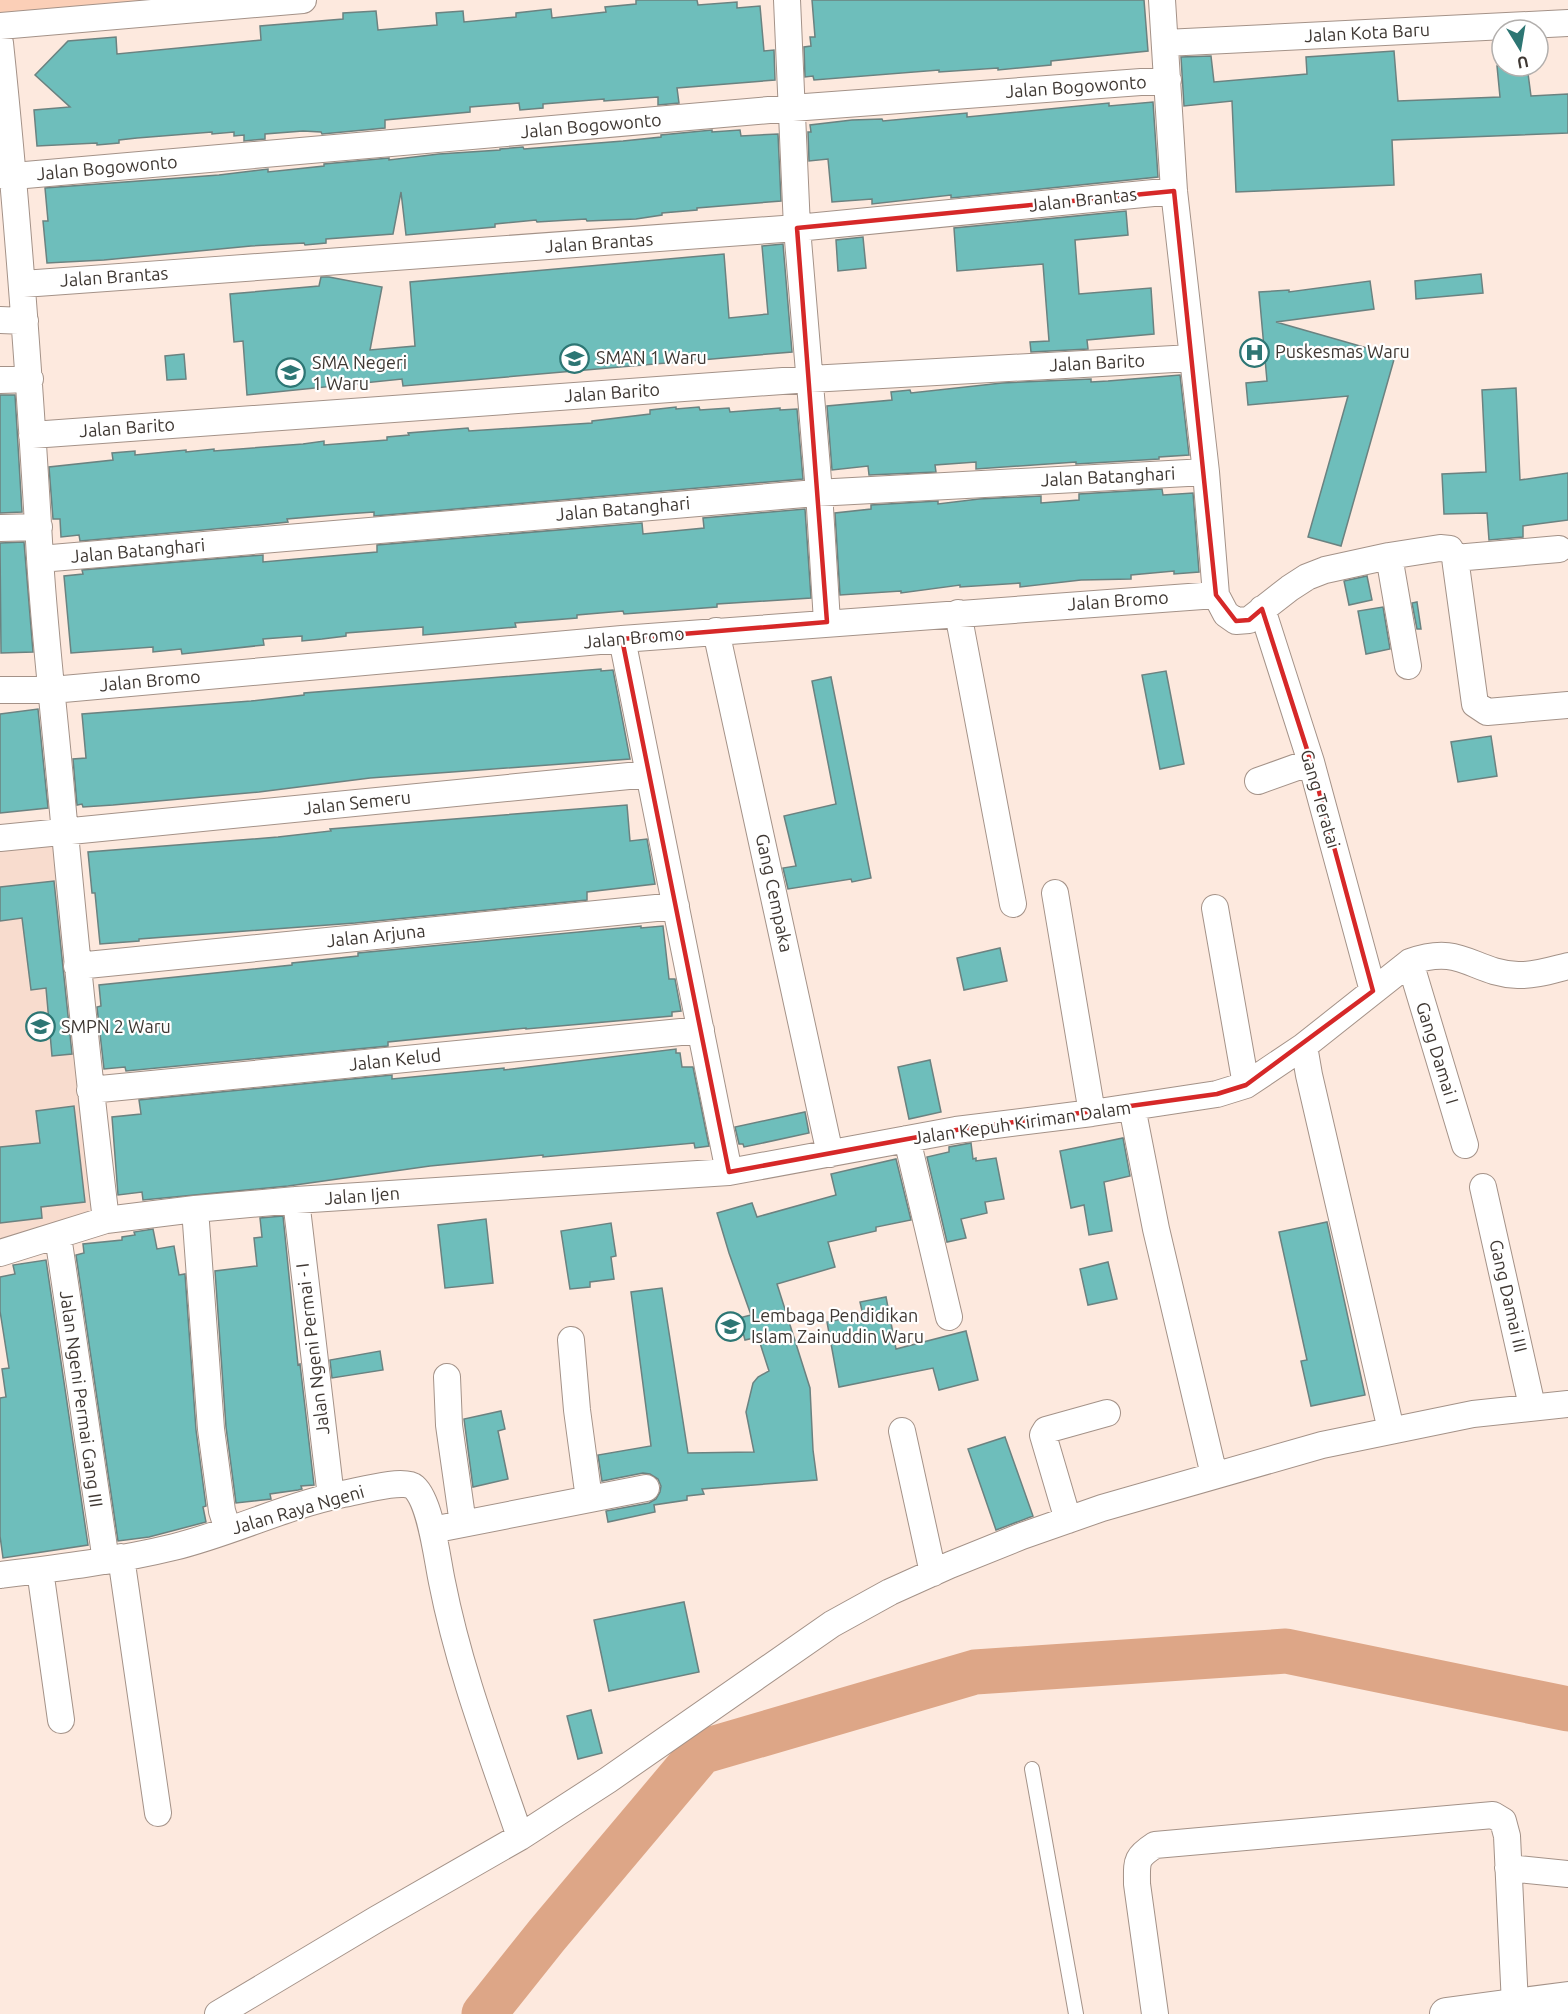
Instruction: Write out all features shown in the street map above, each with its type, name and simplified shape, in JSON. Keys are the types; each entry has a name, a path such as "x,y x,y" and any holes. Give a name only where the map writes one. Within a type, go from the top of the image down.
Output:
{"street":[{"path":"0,26 85,9 303,0"},
{"path":"787,0 797,228 819,492 827,622"},
{"path":"1162,0 1174,191 1206,472 1216,595 1227,614 1236,621 1249,620 1307,577 1325,570 1389,556 1440,548 1450,549 1455,558 1475,704 1487,712 1568,705"},
{"name":"Jalan Kota Baru","path":"1165,43 1568,23"},
{"path":"0,43 7,176 23,284 13,321 30,379 40,559 77,966 106,1221"},
{"name":"Jalan Bogowonto","path":"7,176 792,108 1168,80"},
{"name":"Jalan Brantas","path":"23,284 797,228 1174,191"},
{"name":"Jalan Barito","path":"32,435 810,379 1192,358"},
{"path":"0,381 30,379"},
{"name":"Jalan Batanghari","path":"40,559 819,492 1206,472"},
{"path":"0,528 39,527"},
{"path":"1455,558 1559,549"},
{"path":"1389,556 1408,666"},
{"name":"Jalan Bromo","path":"0,690 52,690 827,622 1216,595"},
{"name":"Gang Teratai","path":"1262,609 1311,762 1373,991"},
{"path":"958,612 1013,904"},
{"name":"Gang Cempaka","path":"716,632 830,1154"},
{"path":"622,639 729,1172"},
{"path":"1258,781 1311,762"},
{"name":"Jalan Semeru","path":"0,838 649,774"},
{"path":"1055,893 1092,1113"},
{"name":"Jalan Arjuna","path":"77,966 676,906"},
{"path":"1215,908 1246,1085"},
{"path":"1410,962 1429,956 1447,955 1463,958 1494,971 1518,975 1540,973 1568,966"},
{"name":"Jalan Kepuh Kiriman Dalam","path":"729,1172 956,1130 1217,1094 1246,1085 1304,1046 1410,962"},
{"name":"Gang Damai I","path":"1410,962 1465,1145"},
{"name":"Jalan Kelud","path":"90,1090 701,1030"},
{"path":"1304,1046 1311,1086 1391,1430"},
{"path":"1132,1107 1156,1230 1214,1475"},
{"path":"907,1139 949,1317"},
{"name":"Jalan Ijen","path":"0,1253 106,1221 195,1209 296,1200 729,1172"},
{"name":"Gang Damai III","path":"1483,1186 1532,1406"},
{"name":"Jalan Ngeni Permai - I","path":"296,1200 331,1497"},
{"path":"195,1209 211,1429 222,1511 228,1530"},
{"name":"Jalan Ngeni Permai Gang III","path":"58,1236 158,1813"},
{"path":"571,1340 577,1410 589,1499"},
{"path":"447,1377 449,1425 463,1524"},
{"path":"218,2014 520,1837 608,1780 832,1624 890,1592 1022,1536 1068,1520 1214,1475 1322,1445 1473,1414 1568,1404"},
{"path":"1068,1520 1043,1436 1046,1430 1107,1413"},
{"path":"902,1431 933,1573"},
{"name":"Jalan Raya Ngeni","path":"0,1575 113,1559 176,1547 331,1497 394,1485 414,1487 424,1504 432,1530 459,1660 520,1837"},
{"path":"432,1530 646,1488"},
{"path":"40,1570 61,1720"},
{"path":"1155,2014 1137,1884 1137,1863 1141,1854 1155,1845 1493,1815 1503,1821 1506,1826 1515,2005"},
{"path":"1508,1868 1568,1874"},
{"path":"1446,2014 1515,2005 1566,2004"}],"lane":[{"path":"1032,1769 1076,2014"}],"highlighted area":[{"path":"1174,191 1216,595 1236,621 1249,620 1262,609 1311,762 1373,991 1246,1085 1217,1094 956,1130 729,1172 622,639 827,622 797,228"}],"shaded area":[{"path":"0,0 303,0 0,26"},
{"name":"SMPN 2 Waru","path":"62,831 99,1219 0,1250 0,839"}],"building":[{"path":"636,0 697,0 698,5 737,2 737,8 760,6 764,51 774,50 775,80 677,88 679,103 658,105 658,97 543,104 543,108 520,110 519,103 470,107 470,112 385,120 385,128 322,134 321,132 303,131 265,134 265,139 244,141 244,135 234,136 234,132 212,134 212,132 119,140 119,143 97,145 97,143 37,146 34,110 70,107 35,75 68,41 116,37 117,54 261,40 260,26 343,19 343,13 376,11 378,30 437,25 436,13 463,11 464,22 516,17 516,13 551,9 552,18 606,12 605,7 636,4"},
{"path":"812,0 1144,0 1148,51 1051,61 1051,65 998,70 998,68 939,72 939,70 814,80 813,76 805,77 804,47 811,46 810,37 815,37"},
{"path":"1394,51 1398,101 1500,97 1498,78 1529,78 1531,96 1568,94 1568,133 1392,140 1394,185 1236,192 1232,101 1184,106 1181,57 1211,56 1214,82 1307,74 1306,57"},
{"path":"1153,102 1158,177 872,204 872,199 832,202 828,159 809,161 808,132 811,132 810,125 967,113 967,117 1109,103 1109,106"},
{"path":"712,130 712,132 740,130 741,136 778,134 781,201 697,208 697,210 662,213 662,215 636,219 537,222 536,220 495,224 495,227 406,235 401,192 393,234 326,239 326,243 305,245 304,243 251,246 47,263 43,221 48,221 45,188 219,175 268,169 268,172 324,166 324,164 623,141"},
{"path":"1126,211 1128,235 1075,240 1079,294 1151,288 1154,334 1087,340 1088,349 1031,352 1030,342 1049,341 1043,264 957,271 954,228"},
{"path":"863,237 866,268 838,271 836,240"},
{"path":"783,244 792,352 403,386 402,379 247,395 243,341 234,342 230,294 319,286 321,277 382,287 370,350 415,346 410,282 724,254 729,318 768,314 762,246"},
{"path":"1481,274 1483,293 1416,299 1415,281"},
{"path":"1370,281 1374,309 1276,322 1395,356 1341,546 1308,537 1348,396 1248,405 1246,383 1267,381 1259,292 1289,290 1289,292"},
{"path":"184,354 186,379 167,380 165,356"},
{"path":"1180,375 1189,455 1159,457 1159,459 976,469 976,462 935,465 936,472 869,475 868,466 832,470 827,406 892,400 891,392 910,390 911,393 1002,383 1091,379 1091,382"},
{"path":"1516,388 1520,480 1568,473 1568,520 1523,526 1523,537 1489,540 1487,513 1444,514 1442,474 1486,472 1482,390"},
{"path":"0,395 15,395 22,512 0,513"},
{"path":"676,407 676,409 699,407 700,410 729,408 730,412 797,409 803,479 374,516 374,512 345,514 287,519 288,522 260,525 80,541 79,535 61,537 60,519 53,519 49,467 113,460 112,453 135,451 135,455 186,450 186,452 214,449 214,451 324,441 324,445 387,440 387,437 409,435 408,433 468,428 469,431 592,423 592,421 650,414 650,410"},
{"path":"1162,489 1163,495 1193,493 1199,572 1174,574 1174,571 1131,575 1131,579 1081,580 1020,587 1020,583 960,587 960,585 901,593 901,591 840,595 835,513 871,509 871,505 938,501 938,504 979,499 1041,496 1041,503 1079,500 1079,494"},
{"path":"805,509 811,598 717,604 717,607 624,614 623,611 577,615 577,618 515,623 516,627 423,635 423,627 346,633 346,636 302,641 302,636 263,639 264,645 182,654 181,649 153,652 153,647 71,653 64,576 83,574 82,570 263,555 263,562 377,552 377,545 642,523 643,534 704,528 703,518"},
{"path":"24,542 33,652 1,653 0,543"},
{"path":"1367,576 1372,600 1349,605 1344,581"},
{"path":"1417,602 1421,629 1417,629 1412,603"},
{"path":"1383,607 1390,649 1366,654 1358,611"},
{"path":"601,669 601,671 613,670 630,759 370,778 259,792 113,805 83,807 82,804 77,805 73,759 86,758 82,714"},
{"path":"1166,671 1184,764 1160,769 1142,675"},
{"path":"831,677 871,878 788,889 783,868 796,866 784,816 836,804 812,681"},
{"path":"38,709 48,808 0,813 0,714"},
{"path":"1491,736 1497,776 1458,782 1451,742"},
{"path":"627,805 630,841 647,839 655,884 587,892 587,900 355,923 100,944 88,852 278,837 331,831 330,829"},
{"path":"54,881 72,1054 52,1056 46,988 31,990 22,918 0,921 0,887"},
{"path":"641,926 641,928 663,926 669,979 675,979 681,1011 672,1012 672,1016 526,1028 388,1042 388,1046 126,1071 125,1067 104,1069 97,1007 101,1006 99,985 292,965 292,963 358,956 358,953"},
{"path":"1000,948 1007,981 964,990 957,958"},
{"path":"676,1049 676,1053 680,1053 682,1067 693,1067 709,1146 695,1148 694,1143 543,1157 543,1155 430,1166 288,1186 143,1200 142,1192 118,1195 112,1117 141,1114 139,1100 392,1075 392,1079 504,1068 504,1070"},
{"path":"930,1060 941,1112 909,1119 898,1067"},
{"path":"74,1106 85,1202 41,1207 42,1218 0,1223 0,1147 40,1143 36,1111"},
{"path":"805,1112 809,1133 744,1147 743,1144 739,1144 735,1127"},
{"path":"1123,1138 1130,1176 1104,1182 1112,1231 1089,1235 1084,1205 1071,1208 1060,1151"},
{"path":"971,1143 973,1159 976,1158 976,1161 996,1158 1004,1199 985,1202 987,1213 961,1219 966,1238 947,1242 927,1157 949,1152 949,1147"},
{"path":"896,1159 911,1220 876,1227 876,1231 828,1242 835,1267 777,1284 810,1388 817,1480 702,1489 704,1494 687,1496 687,1500 654,1505 655,1512 608,1522 606,1511 649,1503 656,1499 661,1486 658,1479 643,1473 602,1481 598,1455 651,1446 631,1292 662,1288 688,1453 754,1452 746,1412 753,1383 769,1371 758,1337 745,1340 739,1318 751,1315 717,1213 752,1203 757,1217 836,1195 831,1174"},
{"path":"283,1216 298,1365 300,1364 314,1485 270,1494 271,1499 236,1503 226,1427 215,1271 257,1266 254,1238 262,1237 260,1218"},
{"path":"486,1219 493,1283 445,1288 438,1225"},
{"path":"1327,1222 1365,1395 1311,1406 1301,1361 1307,1360 1279,1232"},
{"path":"611,1223 616,1256 611,1257 614,1279 590,1282 590,1287 570,1289 561,1231"},
{"path":"153,1229 157,1249 174,1246 179,1275 185,1274 196,1430 206,1522 149,1537 118,1541 76,1255 84,1253 83,1244 122,1240 122,1237 135,1235 134,1232"},
{"path":"46,1260 88,1545 3,1558 0,1536 0,1398 6,1397 2,1369 9,1368 0,1311 0,1277 15,1274 13,1265"},
{"path":"1108,1262 1117,1299 1088,1305 1080,1269"},
{"path":"886,1297 896,1349 966,1331 978,1380 939,1390 933,1368 839,1387 827,1322 863,1315 860,1302"},
{"path":"380,1351 383,1370 332,1378 330,1360"},
{"path":"501,1411 505,1429 498,1431 508,1479 473,1487 464,1419"},
{"path":"1005,1437 1033,1516 996,1530 968,1449"},
{"path":"684,1602 699,1672 609,1691 594,1620"},
{"path":"591,1710 602,1753 578,1759 567,1716"}],"waterway":[{"path":"484,2014 547,1935 701,1752 975,1672 1286,1651 1568,1709"}],"place":[{"name":"Puskesmas Waru","path":"1254,352"},
{"name":"SMAN 1 Waru","path":"575,358"},
{"name":"SMA Negeri 1 Waru","path":"291,373"},
{"name":"SMPN 2 Waru","path":"40,1027"},
{"name":"Lembaga Pendidikan Islam Zainuddin Waru","path":"730,1326"}]}
